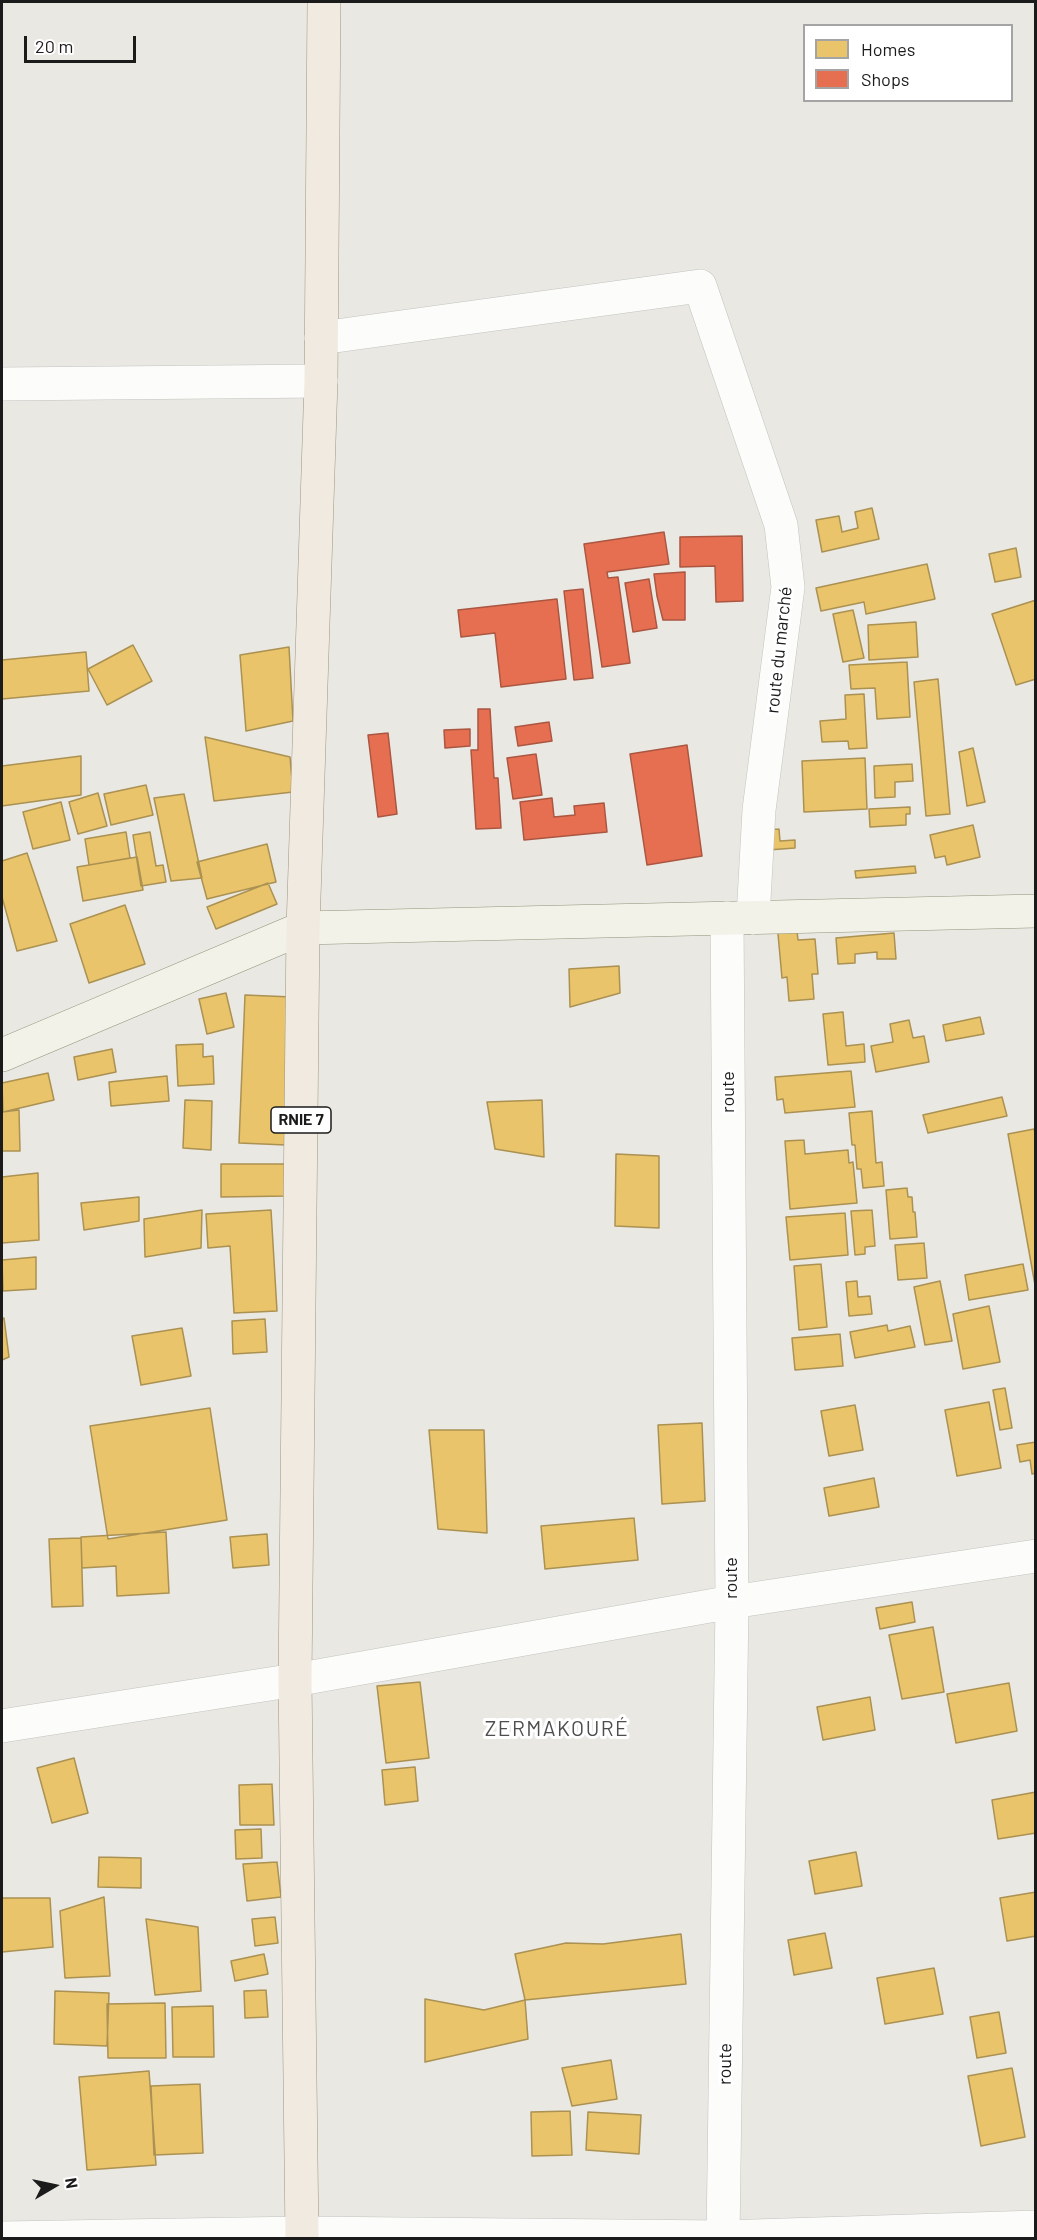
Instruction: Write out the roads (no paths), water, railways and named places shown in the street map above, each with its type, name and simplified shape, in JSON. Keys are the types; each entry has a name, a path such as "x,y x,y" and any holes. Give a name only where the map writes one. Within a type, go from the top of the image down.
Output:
{"main road":[{"name":"RNIE 7","path":"302,2236 295,1680 303,928 321,381 324,2"}],"street":[{"name":"route du marché","path":"321,338 700,286 781,525 788,587 759,810 740,918"},
{"path":"2,384 321,381"},
{"path":"2,1055 303,928 1035,911"},
{"name":"route","path":"723,2237 740,918"},
{"path":"2,1726 295,1680 732,1602 1035,1556"},
{"path":"2,2238 723,2237 1035,2227"}],"district":[{"name":"ZERMAKOURÉ","path":"557,1729"}]}
